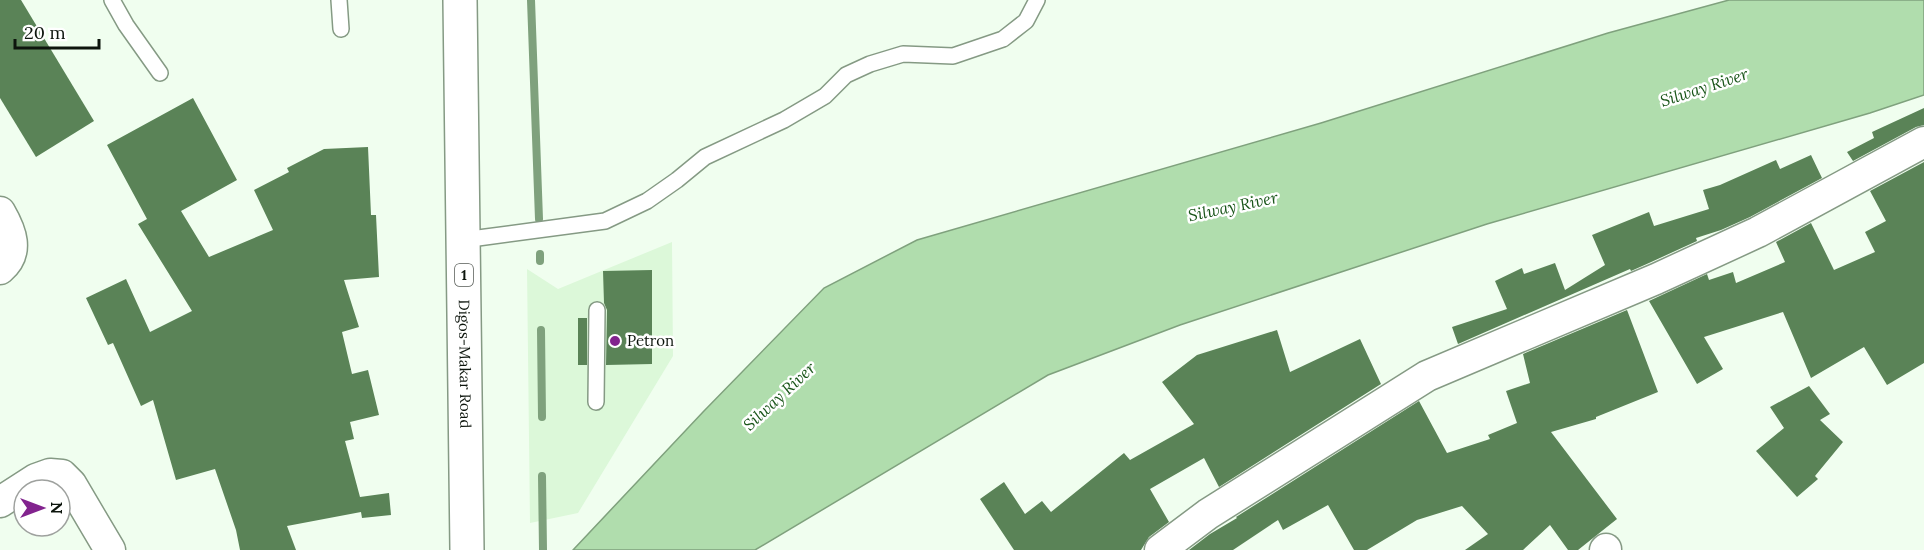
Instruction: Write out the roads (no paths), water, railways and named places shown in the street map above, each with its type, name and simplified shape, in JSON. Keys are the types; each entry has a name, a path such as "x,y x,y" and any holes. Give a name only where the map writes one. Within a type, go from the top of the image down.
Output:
{"main road":[{"name":"Digos-Makar Road","path":"460,0 467,550"}],"street":[{"path":"1160,550 1208,514 1427,376 1656,279 1748,236 1924,142"},
{"path":"0,212 8,227 12,248 10,257 0,268"},
{"path":"0,502 36,479 50,474 62,475 71,484 111,550"}],"lane":[{"path":"112,0 159,73"},
{"path":"339,0 341,29"},
{"path":"463,240 605,221 647,201 705,157 784,120 825,96 846,75 870,64 903,54 953,56 1003,39 1026,21 1037,0"},
{"path":"596,402 597,310"}],"water":[{"name":"Silway River","path":"1729,0 1924,0 1924,95 1870,113 1487,224 1180,325 1048,375 755,550 573,550 824,288 917,240 1321,123 1608,33"}],"waterway":[{"path":"531,0 539,219"},
{"path":"540,254 540,261"},
{"path":"541,330 542,417"},
{"path":"542,476 543,550"}],"place":[{"name":"Petron","path":"615,341"}]}
